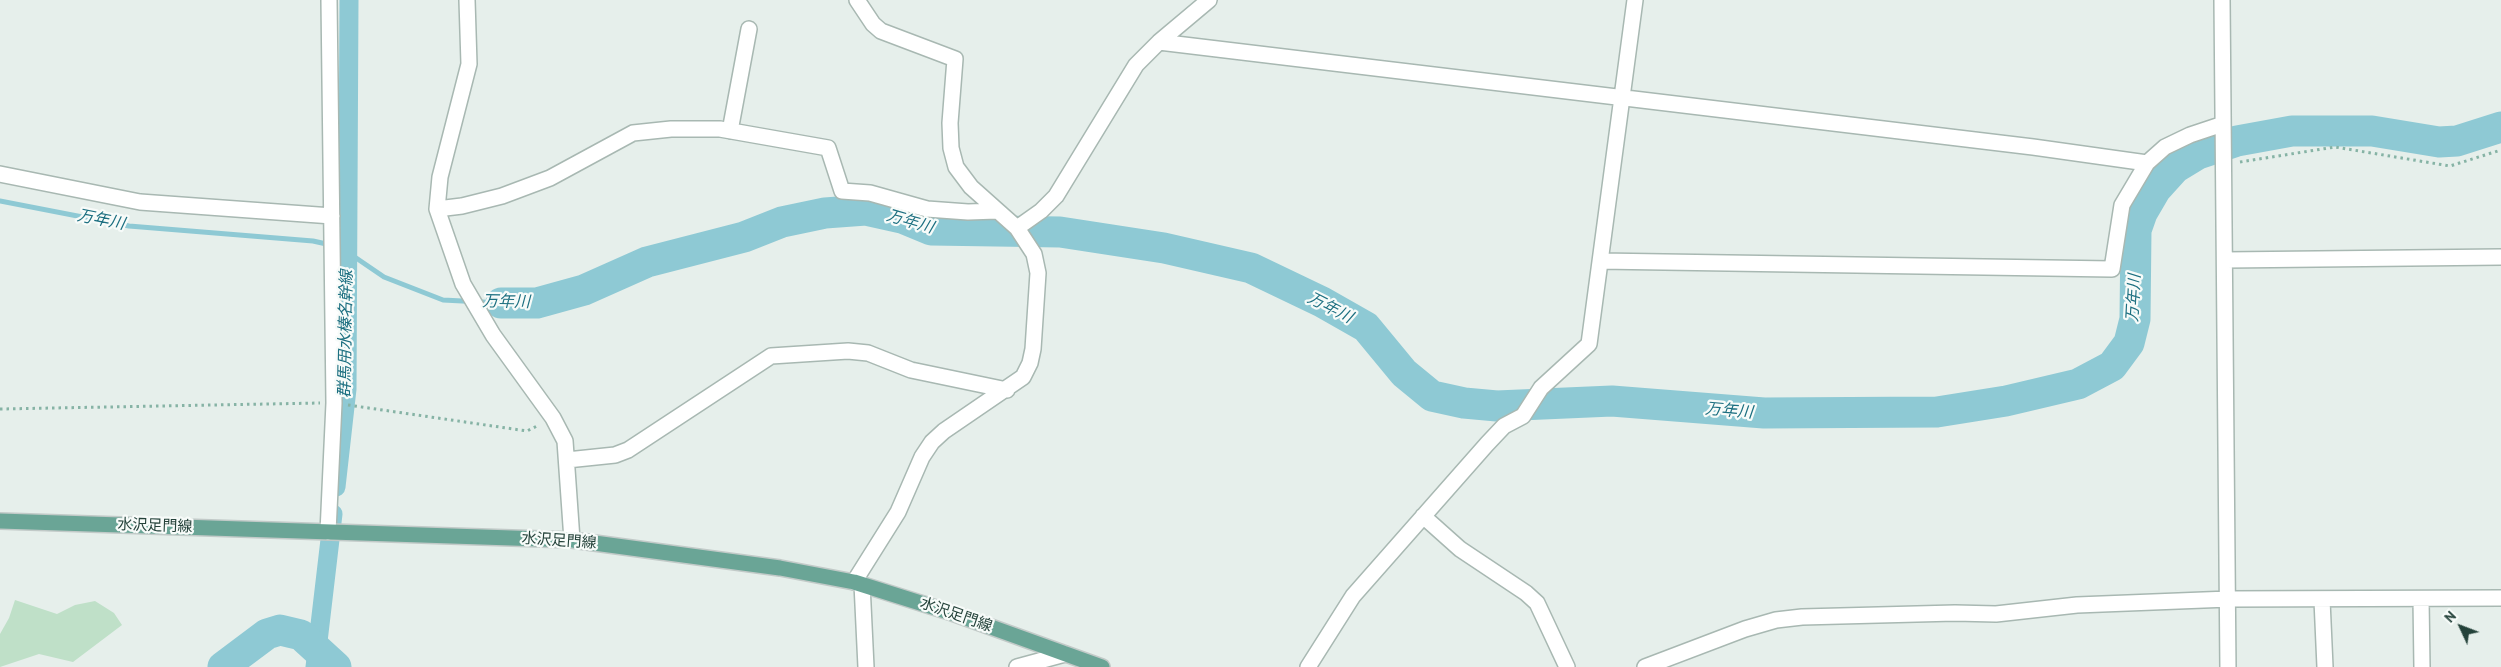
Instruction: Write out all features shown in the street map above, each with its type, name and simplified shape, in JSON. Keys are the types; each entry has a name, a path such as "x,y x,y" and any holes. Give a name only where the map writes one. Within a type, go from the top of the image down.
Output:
{"main road":[{"name":"水沢足門線","path":"0,521 572,540 780,568 858,583 952,613 1102,667"}],"street":[{"path":"328,532 334,403 329,0"},
{"path":"467,0 469,64 440,176 437,209 443,231 466,290 479,313 552,418 565,441 572,540"},
{"path":"857,0 873,24 881,31 955,59 950,123 951,148 956,168 971,187 1017,228 1034,254 1038,273 1036,330 1030,363 1023,377 1007,390 944,431 932,442 922,457 898,512 858,583 866,667"},
{"path":"1017,228 1041,211 1056,196 1118,91 1136,65 1209,0"},
{"path":"1308,667 1354,596 1487,444 1504,426 1523,416 1541,388 1589,344 1635,0"},
{"path":"2222,0 2226,260 2228,667"},
{"path":"730,131 749,29"},
{"path":"1160,42 2147,163"},
{"path":"1600,261 2112,269 2122,205 2147,163 2165,147 2190,135 2224,124"},
{"path":"437,209 462,206 502,196 550,178 633,133 671,129 730,131 828,148 842,191 870,193 927,209 968,212 997,211"},
{"path":"0,174 140,202 332,216"},
{"path":"2226,260 2501,257"},
{"path":"567,460 615,455 628,450 771,356 848,351 868,353 919,372 1007,390"},
{"path":"1424,516 1460,549 1526,593 1537,603 1567,667"},
{"path":"1645,667 1745,629 1776,620 1802,617 1945,613 1996,614 2077,605 2229,599 2501,598"},
{"path":"2421,599 2422,667"},
{"path":"2322,600 2325,667"},
{"path":"1017,667 1065,654"}],"path":[{"path":"2224,164 2335,147 2450,166 2501,150"},
{"path":"0,409 334,403 527,431 552,418"}],"green space":[{"path":"15,600 57,614 75,605 95,601 114,613 122,625 73,662 39,654 0,667 0,634 9,618"}],"waterway":[{"name":"群馬用水榛名幹線","path":"336,487 347,389 349,0"},
{"name":"万年川","path":"501,303 537,303 584,290 647,262 744,237 782,222 825,213 866,210 902,218 931,230 1060,232 1164,248 1251,268 1322,302 1366,327 1404,373 1432,396 1464,403 1497,406 1612,401 1764,413 1937,412 2006,401 2078,384 2112,366 2129,343 2135,319 2136,230 2142,213 2156,189 2175,168 2198,154 2237,141 2292,131 2372,131 2439,142 2457,141 2501,127"},
{"name":"万年川","path":"0,201 129,226 313,241 340,247 384,277 443,300 501,303"},
{"name":"群馬用水榛名幹線","path":"315,667 333,514"},
{"path":"223,667 267,634 280,630 301,635 336,667"}]}
